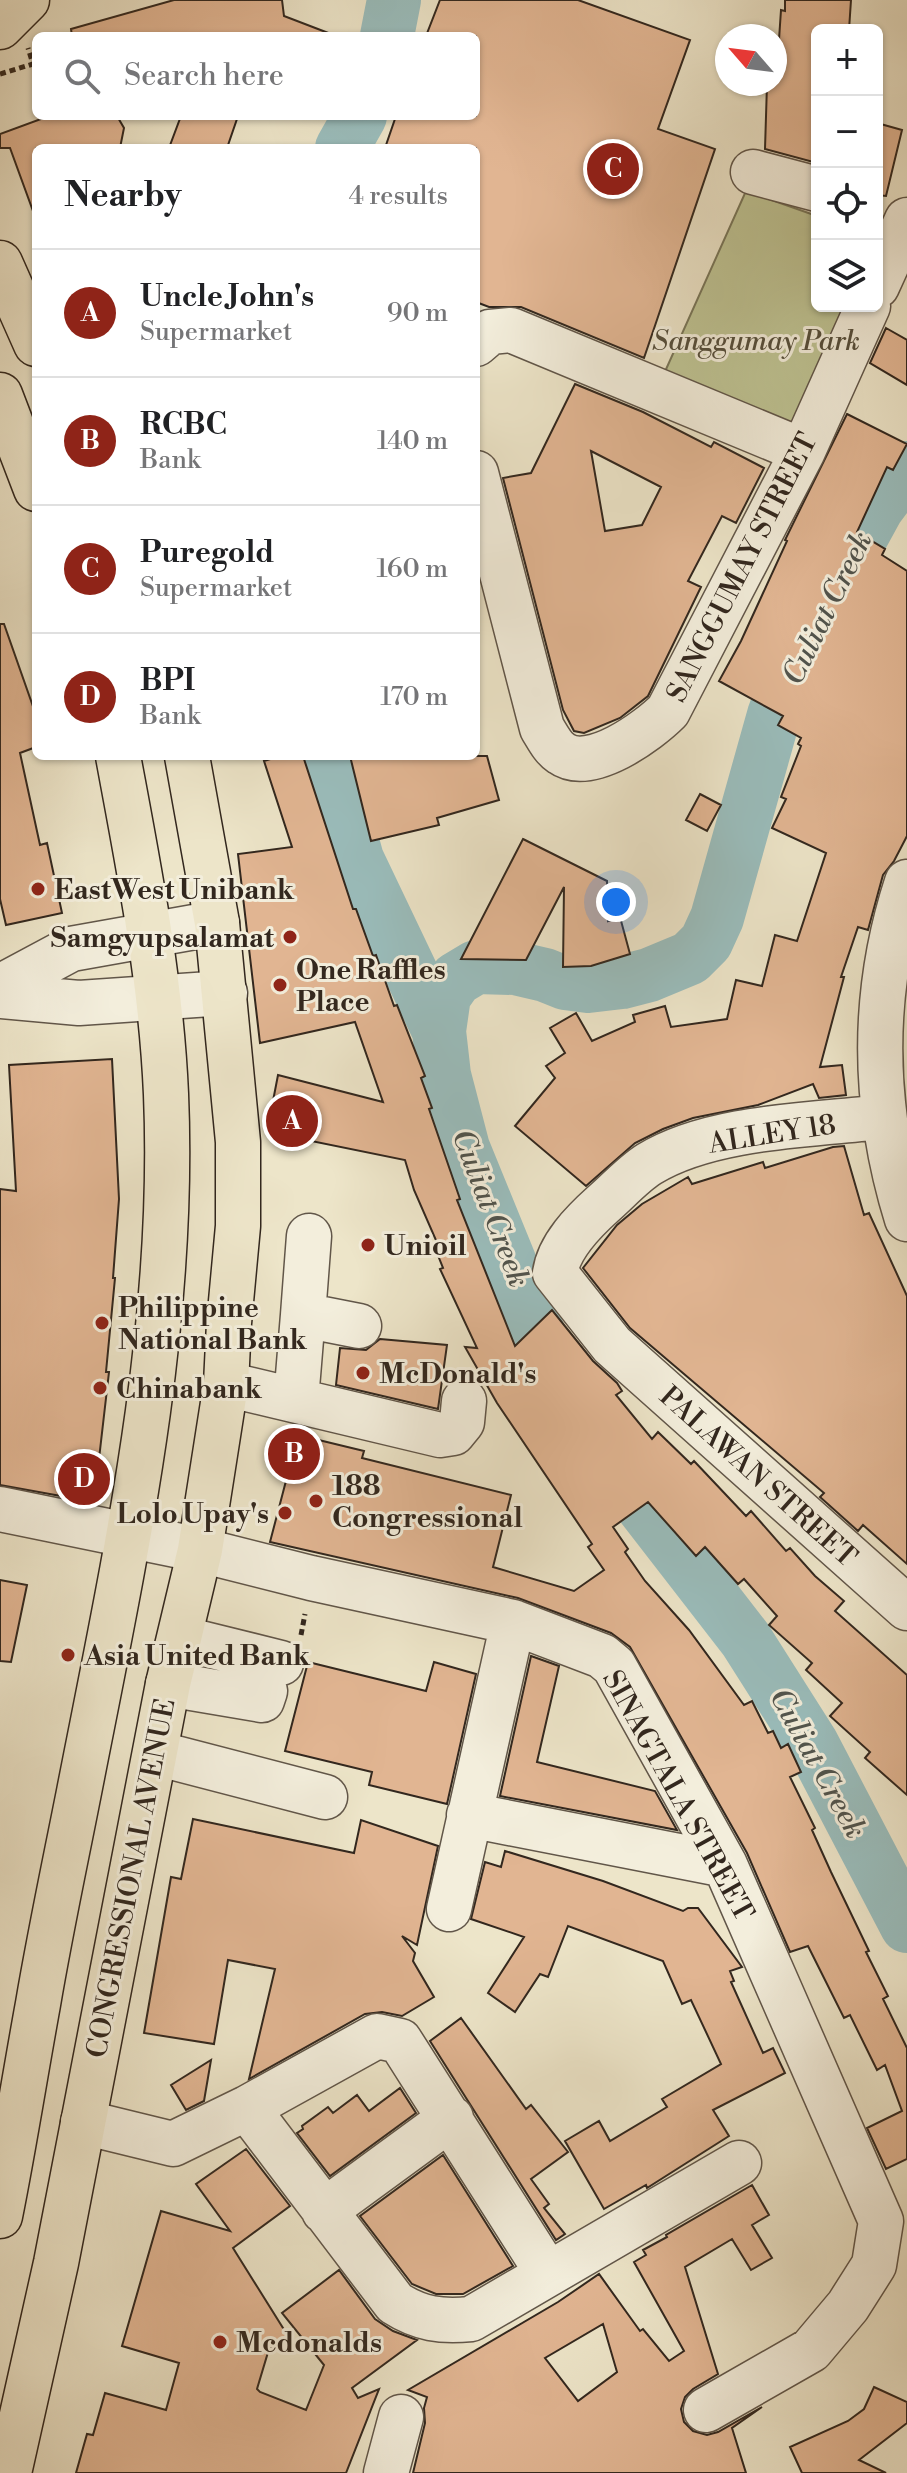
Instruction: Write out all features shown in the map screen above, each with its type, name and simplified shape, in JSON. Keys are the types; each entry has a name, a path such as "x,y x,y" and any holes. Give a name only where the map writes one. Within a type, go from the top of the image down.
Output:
{"main road":[{"path":"0,27 27,0"},
{"path":"0,263 32,335"},
{"path":"0,395 32,479"},
{"path":"0,2216 38,1999 130,1536 152,1386 163,1251 166,1097 152,935 119,760"},
{"name":"CONGRESSIONAL AVENUE","path":"9,2473 56,2263 168,1684 200,1550 226,1384 238,1226 238,1142 217,923 188,760"}],"street":[{"path":"753,172 811,187"},
{"path":"883,206 907,212"},
{"path":"883,273 907,220"},
{"name":"SANGGUMAY STREET","path":"480,488 542,728 558,752 565,756 590,757 632,742 668,711 803,451 865,312"},
{"path":"483,338 511,330 803,451"},
{"path":"907,882 895,919 883,984 879,1051 883,1117 894,1177 907,1219"},
{"path":"0,987 71,949 217,923"},
{"path":"0,996 79,1003 225,993"},
{"name":"ALLEY 18","path":"612,1345 555,1273 568,1242 590,1217 648,1164 689,1146 728,1135 883,1117"},
{"path":"296,1400 309,1236"},
{"path":"303,1315 359,1326"},
{"name":"PALAWAN STREET","path":"612,1345 907,1608"},
{"path":"226,1384 440,1435 453,1433 462,1422 464,1401"},
{"name":"SINAGTALA STREET","path":"0,1509 200,1550 311,1578 513,1622 602,1656 614,1666 725,1865 881,2221 874,2265 848,2306 811,2350 706,2410"},
{"path":"449,1909 513,1622"},
{"path":"168,1684 262,1700 282,1667 180,1638"},
{"path":"156,1753 325,1797"},
{"path":"469,1815 725,1865"},
{"path":"85,2114 173,2144 247,2108 377,2036 400,2041 548,2274"},
{"path":"247,2108 395,2303 413,2314 448,2322 471,2319 739,2163"},
{"path":"324,2211 451,2118"},
{"path":"386,2473 401,2417"}],"path":[{"path":"0,74 32,64"},
{"path":"282,1667 311,1578"}],"green space":[{"name":"Sanggumay Park","path":"746,191 811,214 811,312 846,312 796,431 663,376"}],"building":[{"path":"174,0 282,0 284,16 326,32 71,32 71,29"},
{"path":"440,0 578,0 690,40 658,129 715,149 644,358 521,307 489,307 480,304 480,144 386,144 395,120 480,120 480,32 428,32"},
{"path":"785,0 851,0 849,24 811,24 811,161 765,149 767,96 787,96 787,24 780,24 781,10 785,11"},
{"path":"38,120 119,120 124,128 121,144 32,144 32,208 10,148 0,148 0,134"},
{"path":"180,120 237,120 228,144 170,144"},
{"path":"883,125 902,130 886,196 883,196"},
{"path":"886,328 907,340 907,385 870,363"},
{"path":"575,384 643,412 711,447 714,442 764,468 736,523 722,516 688,581 701,587 648,696 620,718 584,733 574,731 563,710 503,478 531,473","holes":["591,451 661,487 642,525 605,531"]},
{"path":"847,414 907,444 893,470 887,467 857,532 885,549 882,555 907,571 907,836 883,875 868,930 858,927 841,977 844,977 820,1067 842,1065 846,1095 819,1098 813,1084 758,1105 693,1118 635,1143 586,1186 515,1126 555,1078 546,1066 565,1053 550,1028 576,1013 592,1041 635,1022 633,1015 665,1006 671,1027 727,1019 736,980 762,986 775,935 797,941 826,853 772,828 786,799 781,797 801,746 798,744 801,738 778,725 783,716 719,681 741,641 785,540"},
{"path":"0,624 4,624 32,704 32,748 20,753 40,845 47,843 62,913 6,925 0,899"},
{"path":"480,756 487,756 499,800 437,818 439,825 371,841 351,760 480,760"},
{"path":"304,760 353,909 356,909 373,956 376,955 394,1006 397,1005 425,1076 421,1078 432,1108 429,1109 460,1199 457,1200 515,1346 552,1310 593,1361 617,1383 622,1391 616,1395 652,1439 658,1432 691,1464 694,1461 746,1516 751,1511 786,1551 790,1548 815,1576 844,1601 835,1611 907,1675 907,1795 865,1758 870,1752 830,1716 842,1703 806,1670 812,1663 769,1625 777,1616 744,1579 738,1584 705,1547 696,1556 648,1502 613,1527 628,1549 625,1552 645,1581 689,1630 744,1705 752,1701 768,1733 773,1731 781,1748 788,1744 801,1772 790,1777 869,1951 866,1952 888,1996 883,1999 907,2048 907,2159 886,2169 867,2128 902,2111 885,2065 877,2070 850,2015 844,2018 808,1946 790,1952 747,1853 630,1647 611,1633 518,1598 270,1542 298,1435 364,1451 362,1458 511,1495 493,1567 574,1591 604,1570 588,1547 592,1544 497,1403 465,1347 477,1348 440,1269 443,1268 435,1248 439,1247 414,1190 405,1160 267,1132 278,1075 383,1102 355,1022 260,1043 238,854 292,847 264,761"},
{"path":"700,794 721,805 707,831 686,820"},
{"path":"523,839 607,881 608,921 620,917 630,954 591,966 563,967 564,887 526,960 461,959"},
{"path":"112,1059 119,1199 106,1372 109,1372 94,1502 0,1485 0,1189 16,1191 9,1065"},
{"path":"844,1146 864,1215 869,1213 907,1296 907,1564 863,1525 858,1531 820,1497 824,1493 630,1328 583,1268 617,1225 642,1204 688,1177 692,1184 763,1162 765,1168"},
{"path":"380,1339 447,1345 438,1409 336,1385 340,1348 366,1350"},
{"path":"0,1580 27,1585 11,1662 0,1661"},
{"path":"531,1656 559,1666 537,1762 655,1791 677,1830 500,1796"},
{"path":"308,1662 426,1691 434,1662 476,1674 447,1804 369,1785 372,1772 285,1751"},
{"path":"193,1819 354,1853 361,1820 438,1846 417,1945 402,1936 415,1953 413,1961 434,1997 402,2016 382,2012 365,2014 249,2079 275,1969 228,1960 214,2044 144,2033 171,1877 181,1879"},
{"path":"505,1851 603,1881 683,1911 698,1908 742,1967 730,1971 734,1981 731,1982 763,2053 773,2048 785,2073 713,2110 729,2136 647,2188 646,2185 604,2209 565,2141 599,2121 610,2141 667,2107 662,2099 721,2064 691,2000 682,2004 663,1961 568,1926 548,1977 540,1974 515,2012 488,1993 524,1937 471,1919 485,1862 501,1867"},
{"path":"461,2018 526,2109 531,2105 568,2152 531,2179 549,2204 544,2208 565,2234 556,2240 430,2041"},
{"path":"211,2060 204,2101 186,2110 171,2085"},
{"path":"400,2088 416,2113 330,2176 297,2133 303,2129 302,2126 328,2107 333,2113 357,2095 369,2111"},
{"path":"246,2149 290,2206 233,2248 288,2336 269,2349 257,2389 306,2410 324,2365 282,2313 339,2270 375,2319 393,2331 417,2340 352,2388 358,2398 379,2389 346,2473 76,2473 87,2434 93,2435 105,2393 166,2410 179,2363 122,2346 161,2211 230,2231 196,2184"},
{"path":"443,2155 513,2266 463,2294 436,2294 412,2284 360,2216"},
{"path":"752,2185 769,2215 752,2225 772,2258 751,2270 732,2239 685,2267 718,2374 685,2397 681,2409 684,2422 693,2431 707,2435 762,2407 732,2428 746,2473 413,2473 425,2423 427,2397 408,2390 558,2302 599,2274 640,2331 643,2329 669,2361 684,2351 634,2262 646,2255 643,2250","holes":["603,2324 617,2372 578,2401 545,2358"]},
{"path":"874,2387 907,2402 907,2423 859,2460 886,2473 802,2473 790,2447 848,2421 864,2409"}],"waterway":[{"path":"388,32 394,0"},
{"path":"344,144 358,120"},
{"name":"Culiat Creek","path":"907,468 877,508 796,656 774,715 717,918 706,942 690,958 649,975 588,986 565,983 515,968 476,967 456,979 444,996 439,1031 444,1075 463,1148 545,1349 626,1485 746,1640 812,1744 907,1926"},
{"path":"330,760 357,859 439,1031"}],"place":[{"name":"Puregold","path":"613,169"},
{"name":"EastWest Unibank","path":"38,889"},
{"name":"Samgyupsalamat","path":"290,937"},
{"name":"One Raffles Place","path":"280,985"},
{"name":"Uncle John's","path":"292,1121"},
{"name":"Unioil","path":"368,1245"},
{"name":"Philippine National Bank","path":"102,1323"},
{"name":"McDonald's","path":"363,1373"},
{"name":"Chinabank","path":"100,1388"},
{"name":"RCBC","path":"294,1454"},
{"name":"BPI","path":"84,1479"},
{"name":"188 Congressional","path":"316,1501"},
{"name":"Lolo Upay's","path":"285,1513"},
{"name":"Asia United Bank","path":"68,1655"},
{"name":"Mcdonalds","path":"220,2342"}]}
